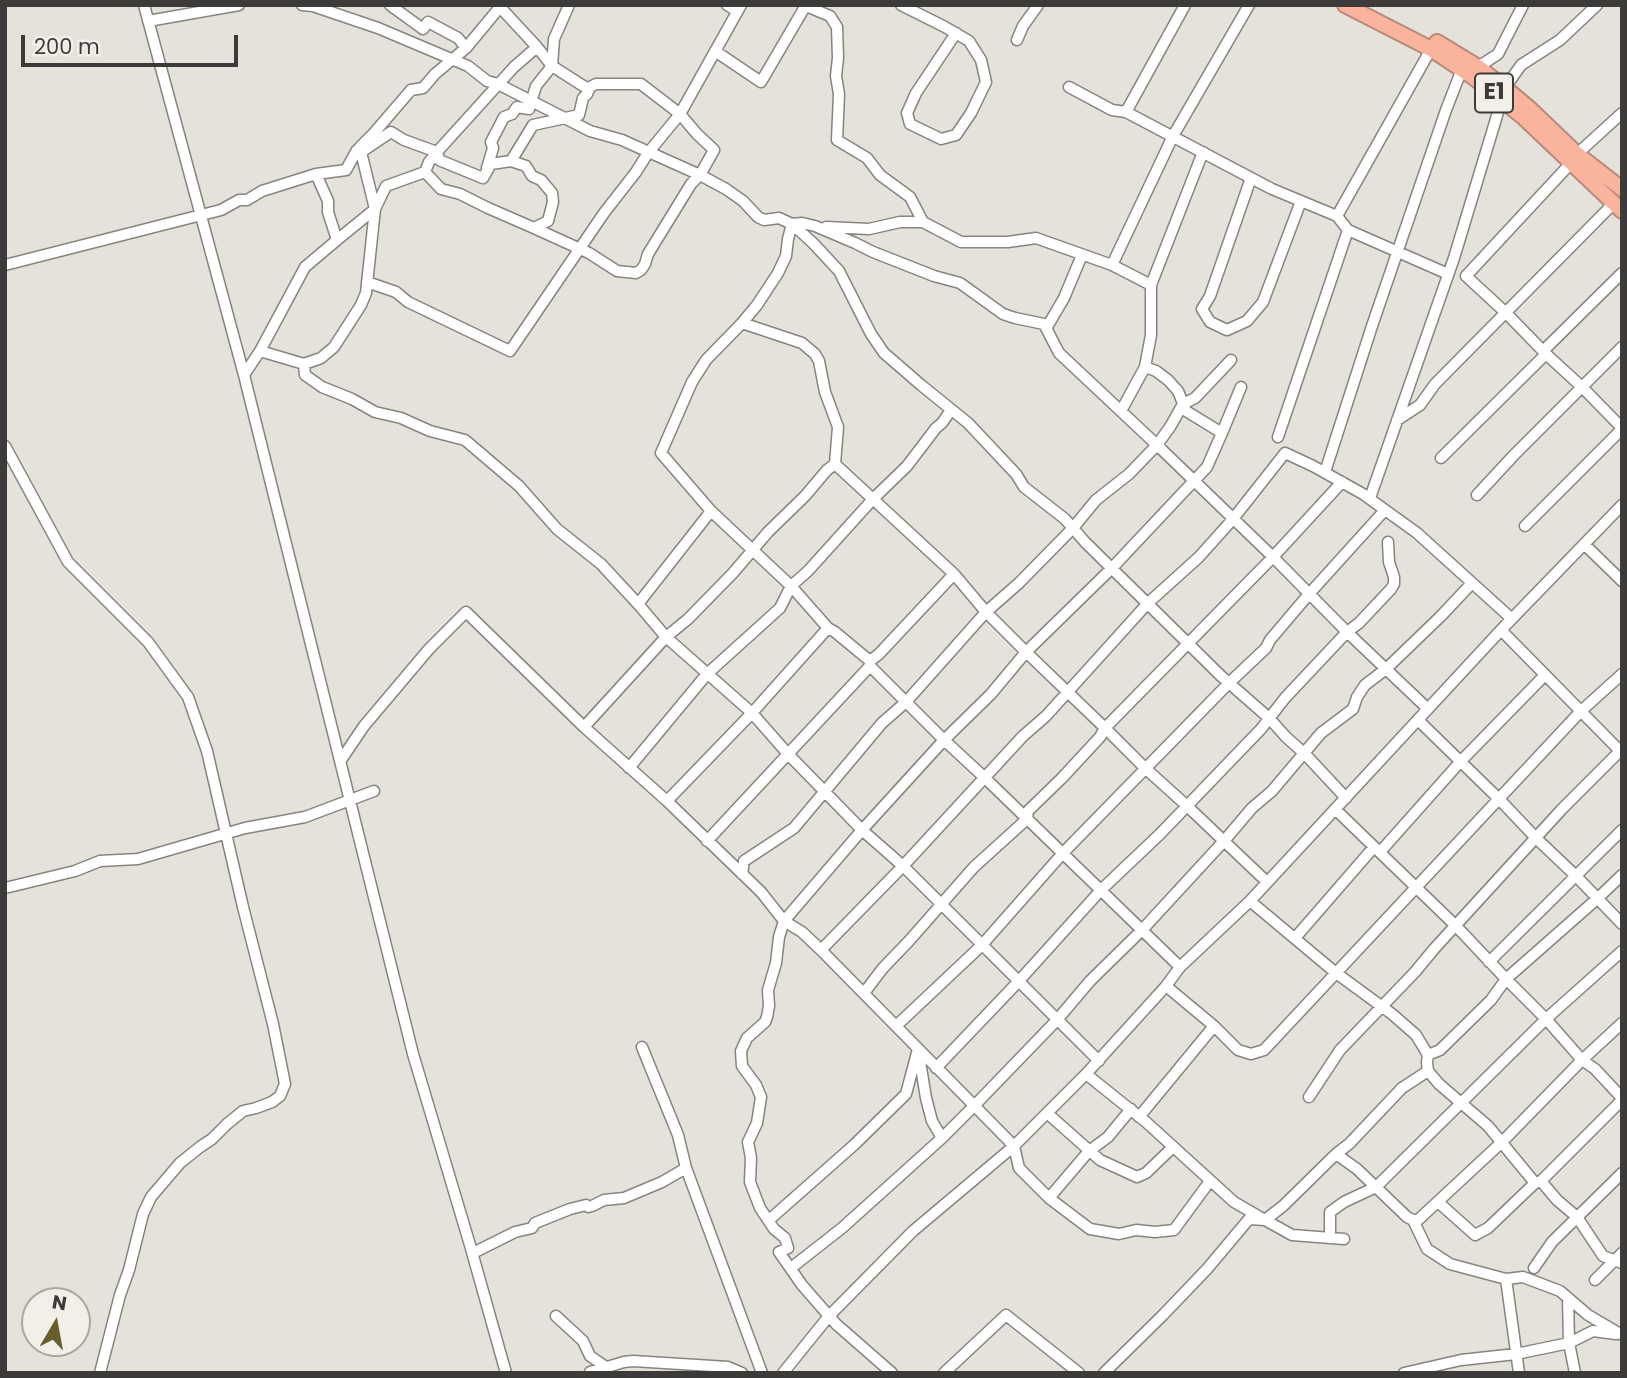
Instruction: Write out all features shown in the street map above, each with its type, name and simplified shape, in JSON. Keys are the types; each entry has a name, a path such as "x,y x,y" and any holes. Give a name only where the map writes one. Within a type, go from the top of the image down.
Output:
{"highway":[{"name":"E1","path":"1345,5 1431,49 1530,109 1618,207"},
{"name":"E1","path":"1364,5 1436,41 1478,67 1504,93"},
{"name":"E1","path":"1574,159 1621,187"}],"street":[{"path":"144,5 244,374 413,1054 506,1373"},
{"path":"148,21 239,5"},
{"path":"302,5 313,6 378,28 468,66 487,81 590,131 622,140 701,175 726,189 764,220 779,218 792,224 839,271 871,334 884,353 968,423 1016,474 1024,487 1065,519 1229,683 1269,718 1346,798"},
{"path":"390,5 424,29 428,22 458,38 466,48"},
{"path":"483,178 494,148 491,142 504,117 512,114 517,107 529,109 536,86 552,66 554,39 569,5"},
{"path":"367,282 396,292 408,302 510,351 604,213 680,114 739,8 727,5"},
{"path":"902,5 956,33 969,41 981,60 986,82 971,113 956,135 941,139 910,124 907,113 916,93 956,33"},
{"path":"1017,40 1038,5"},
{"path":"1126,112 1185,5"},
{"path":"1112,265 1173,136 1249,5"},
{"path":"1478,67 1498,54 1522,5"},
{"path":"1370,498 1448,274 1504,93 1521,65 1560,40 1597,5"},
{"path":"715,51 761,82 806,6 830,16 837,27 837,141 867,158 880,175 910,197 923,222"},
{"path":"5,264 200,216 221,210 239,200 247,200 262,191 316,174 346,170 411,90 422,88 466,48 500,7 552,66 588,89"},
{"path":"260,351 304,364 321,358 334,346 366,293 375,209 386,186 425,172 437,152 514,66 537,47"},
{"path":"1337,216 1431,49"},
{"path":"1325,472 1462,69"},
{"path":"425,172 441,189 460,194 579,248 617,271 636,273 645,264 648,254 691,184 701,175 714,150 680,114 641,84 596,84 588,89 580,103 579,115 533,125 511,161"},
{"path":"1069,87 1112,110 1126,112 1272,189 1337,216 1348,230 1448,274"},
{"path":"1525,526 1622,428 1466,276 1574,159 1622,113"},
{"path":"359,151 391,132 404,140 437,152"},
{"path":"359,151 375,209"},
{"path":"437,152 439,160 483,178"},
{"path":"1121,411 1144,367 1151,335 1151,285 1203,152"},
{"path":"483,178 491,164 511,161 526,166 532,176 541,180 552,193 553,202 548,222 534,228"},
{"path":"316,174 328,201 328,212 337,240"},
{"path":"1251,178 1210,296 1202,309 1210,323 1227,330 1247,321 1263,302 1301,201"},
{"path":"1397,420 1420,405 1435,384 1505,312 1618,207"},
{"path":"244,374 260,351 305,267 375,209"},
{"path":"792,224 869,229 900,222 923,222 961,242 1008,242 1036,238 1112,265 1151,285"},
{"path":"792,224 786,256 778,273 757,305 706,360 692,382 661,453 711,510 791,586 828,628 870,663 944,740 1180,967"},
{"path":"815,226 934,276 960,283 1003,314 1040,322 1047,327 1059,353 1194,480 1427,709"},
{"path":"1278,437 1348,230"},
{"path":"1047,327 1064,298 1082,255"},
{"path":"1441,458 1622,273"},
{"path":"584,727 666,637 688,620 768,532 835,464 838,427 815,354 802,344 742,323"},
{"path":"1477,495 1622,347"},
{"path":"742,874 744,861 794,828 882,723 906,702 986,612 1073,528 1096,500 1129,474 1157,445 1183,404 1207,387 1231,360"},
{"path":"304,364 305,375 322,387 376,412 465,440 519,486 557,529 601,564 666,637 752,713 862,830 903,866 1099,1061"},
{"path":"1144,367 1156,371 1168,380 1178,391 1186,411 1222,433"},
{"path":"892,1373 836,1324 802,1285 779,1252 789,1248 785,1238 774,1229 758,1204 750,1182 751,1158 748,1142 757,1123 761,1097 756,1085 741,1066 740,1059 747,1038 767,1017 768,990 784,921 944,740 1207,467 1241,387"},
{"path":"629,768 707,674 780,608 791,586 907,466 951,410"},
{"path":"5,446 68,562 148,642 188,697 207,751 285,1084 280,1096 272,1102 243,1111 180,1163 151,1197 143,1214 100,1373"},
{"path":"821,950 1023,736 1046,716 1148,603 1199,557 1285,453 1370,498 1417,533 1512,619"},
{"path":"835,464 954,573 986,612 1026,652 1267,883"},
{"path":"864,993 883,968 974,867 1027,819 1028,811 1100,737 1105,727 1273,557 1342,482"},
{"path":"783,1373 829,1316 913,1231 1014,1146 1087,1074 1180,967 1250,901 1427,709 1622,505"},
{"path":"638,604 711,510"},
{"path":"896,1026 981,946 1063,853 1266,648 1309,594 1385,510"},
{"path":"936,1068 1101,890 1160,834 1261,729 1285,698 1394,584 1388,542"},
{"path":"1584,544 1622,581"},
{"path":"707,841 954,573"},
{"path":"791,1268 842,1228 974,1106 1057,1020 1090,981 1142,930 1252,808 1272,792 1321,733 1353,709 1365,685 1386,669 1472,583"},
{"path":"341,760 373,716 429,649 466,612 584,727 695,827 761,892 784,921 802,932 864,993 1014,1146 1019,1168 1049,1198 1090,1229 1119,1234 1136,1230 1174,1230 1210,1181"},
{"path":"667,801 752,713 828,628"},
{"path":"1309,1097 1340,1050 1562,809 1621,751 1501,631"},
{"path":"1166,986 1238,1050 1251,1054 1264,1050 1581,711 1622,674"},
{"path":"1294,938 1545,676"},
{"path":"1418,720 1622,924"},
{"path":"5,888 75,871 100,861 138,859 226,834 305,817 374,791"},
{"path":"1335,809 1456,926 1622,1099 1538,1182 1488,1228 1475,1236 1438,1202"},
{"path":"1489,962 1622,830"},
{"path":"1428,1055 1440,1051 1491,1000 1506,979 1622,875"},
{"path":"1250,901 1336,974 1416,1035 1428,1055 1428,1071 1439,1084 1488,1126 1538,1182 1577,1217 1603,1256 1620,1259"},
{"path":"1330,1237 1330,1212 1344,1202 1376,1187 1546,1019 1622,951"},
{"path":"1336,1154 1357,1169 1407,1217 1418,1220 1502,1142 1622,1023"},
{"path":"1139,1117 1214,1026"},
{"path":"642,1047 677,1135 686,1168 762,1373"},
{"path":"769,1220 855,1145 906,1094 918,1049"},
{"path":"918,1049 932,1121 942,1138"},
{"path":"1104,1373 1207,1269 1249,1219 1265,1220 1283,1206 1374,1119 1402,1088 1428,1071"},
{"path":"1087,1074 1234,1202 1292,1235 1344,1239"},
{"path":"1049,1198 1089,1151 1108,1137 1131,1110"},
{"path":"1047,1113 1100,1160 1137,1177 1146,1173 1173,1147"},
{"path":"472,1254 516,1232 532,1228 535,1223 570,1209 624,1198 662,1182 686,1168"},
{"path":"1534,1268 1552,1242 1622,1173"},
{"path":"1413,1220 1427,1249 1450,1264 1506,1279 1523,1277 1560,1291 1588,1315 1621,1334"},
{"path":"1595,1280 1620,1259"},
{"path":"1506,1279 1519,1373"},
{"path":"1567,1298 1569,1343 1575,1373"},
{"path":"944,1373 1006,1315 1079,1373"},
{"path":"556,1317 583,1341 590,1356 606,1367"},
{"path":"1410,1372 1461,1360 1516,1354 1569,1343 1593,1331 1621,1334"},
{"path":"1461,1360 1463,1373"},
{"path":"590,1372 633,1362 728,1367 742,1373"},
{"path":"876,1373 882,1363"}]}
